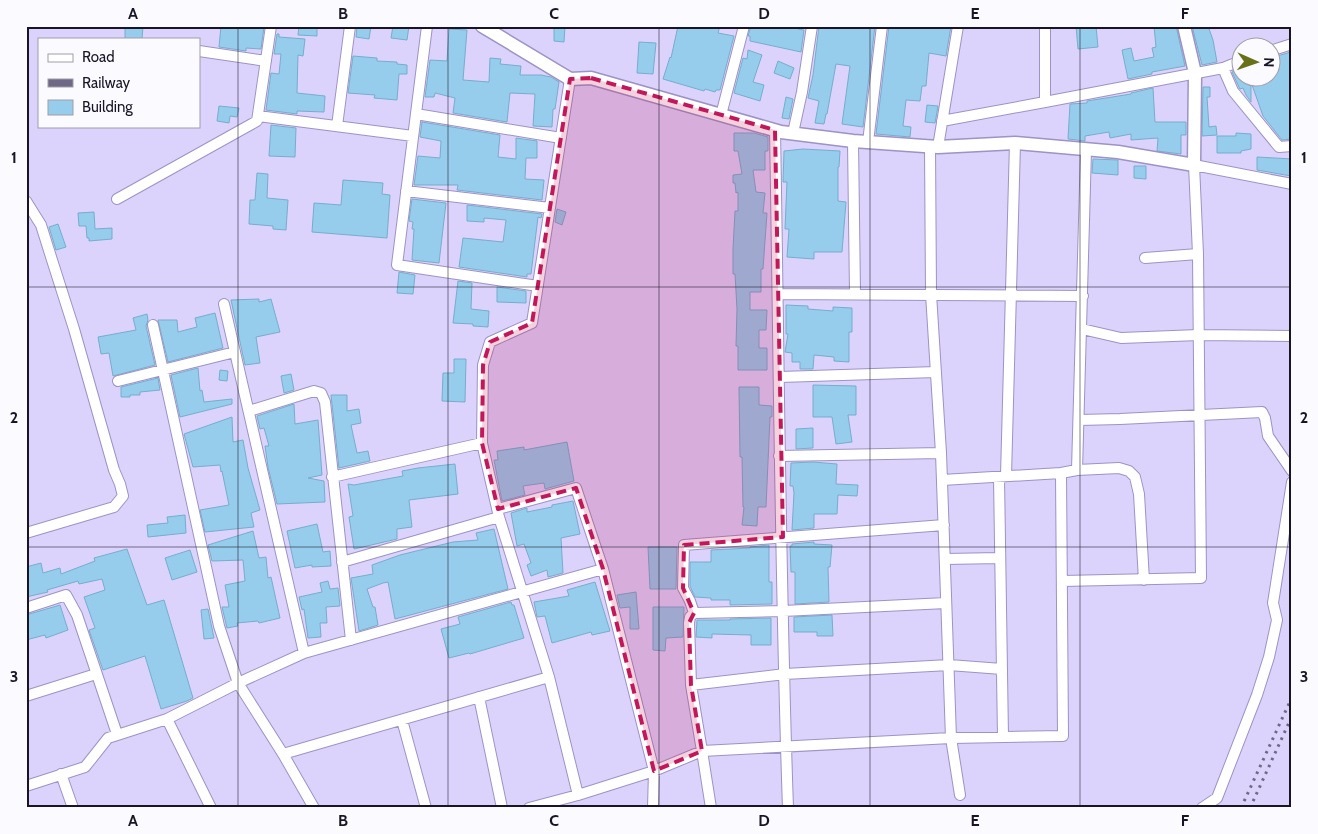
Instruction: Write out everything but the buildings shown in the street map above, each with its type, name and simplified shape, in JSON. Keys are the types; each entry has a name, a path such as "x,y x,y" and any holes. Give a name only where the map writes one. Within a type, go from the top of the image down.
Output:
{"street":[{"path":"117,199 257,121 271,26"},
{"path":"337,126 350,26"},
{"path":"427,26 397,264 538,286"},
{"path":"482,26 570,79 591,78 775,130 868,142 934,146 1015,143 1118,152 1194,164 1292,184"},
{"path":"721,115 744,26"},
{"path":"793,133 802,92 812,26"},
{"path":"868,142 882,26"},
{"path":"958,26 942,121 934,146 931,294 941,453 952,738 960,795"},
{"path":"1044,26 1046,102"},
{"path":"1062,582 1201,578 1198,254 1194,164 1195,73 1184,26"},
{"path":"1280,48 1292,44"},
{"path":"200,51 266,61"},
{"path":"942,121 1230,65"},
{"path":"1223,68 1233,91 1279,147 1292,146"},
{"path":"570,79 532,323 490,342 483,365 482,443 498,513 548,677 578,795"},
{"path":"416,114 561,138"},
{"path":"258,116 413,136"},
{"path":"775,130 780,377 779,456 783,537 788,808"},
{"path":"853,141 855,294"},
{"path":"1003,737 1000,558 1011,296 1015,143"},
{"path":"1077,470 1086,150"},
{"path":"406,191 550,208"},
{"path":"26,201 40,225 52,260 122,496 114,507 26,533"},
{"path":"1145,258 1198,254"},
{"path":"778,294 1083,296"},
{"path":"224,304 304,653"},
{"path":"153,324 219,626 238,683 283,754 314,808"},
{"path":"1082,328 1121,338 1292,336"},
{"path":"118,381 235,352"},
{"path":"780,377 936,372"},
{"path":"248,411 314,391 321,393 325,402 351,640"},
{"path":"1079,420 1262,412 1268,436 1292,471"},
{"path":"332,477 482,443"},
{"path":"779,456 941,453"},
{"path":"942,480 1118,468 1129,471 1134,477 1139,494 1144,580"},
{"path":"529,808 578,795 654,770 702,751 952,738 1063,736 1061,473"},
{"path":"1202,808 1217,798 1257,695 1269,657 1277,620 1273,603 1292,482"},
{"path":"342,562 576,488 603,569 654,770 653,808"},
{"path":"694,613 683,588 684,545 944,525"},
{"path":"945,559 1000,558"},
{"path":"26,786 85,767 108,738 167,719 238,683 304,653 603,569"},
{"path":"26,608 66,595 78,615 117,734"},
{"path":"711,808 691,685 689,623 690,617 694,613 783,611 946,603"},
{"path":"691,685 785,674 949,665 1002,668"},
{"path":"26,696 96,674"},
{"path":"283,754 548,677"},
{"path":"479,697 502,808"},
{"path":"167,719 211,808"},
{"path":"402,720 426,808"},
{"path":"61,774 73,808"}],"highlighted area":[{"path":"591,78 775,130 783,537 684,545 683,588 694,613 689,623 691,685 702,751 654,771 603,569 576,488 498,509 482,443 483,365 490,342 532,323 570,79"}],"railway":[{"path":"1241,808 1292,697"},
{"path":"1250,808 1292,716"}]}
